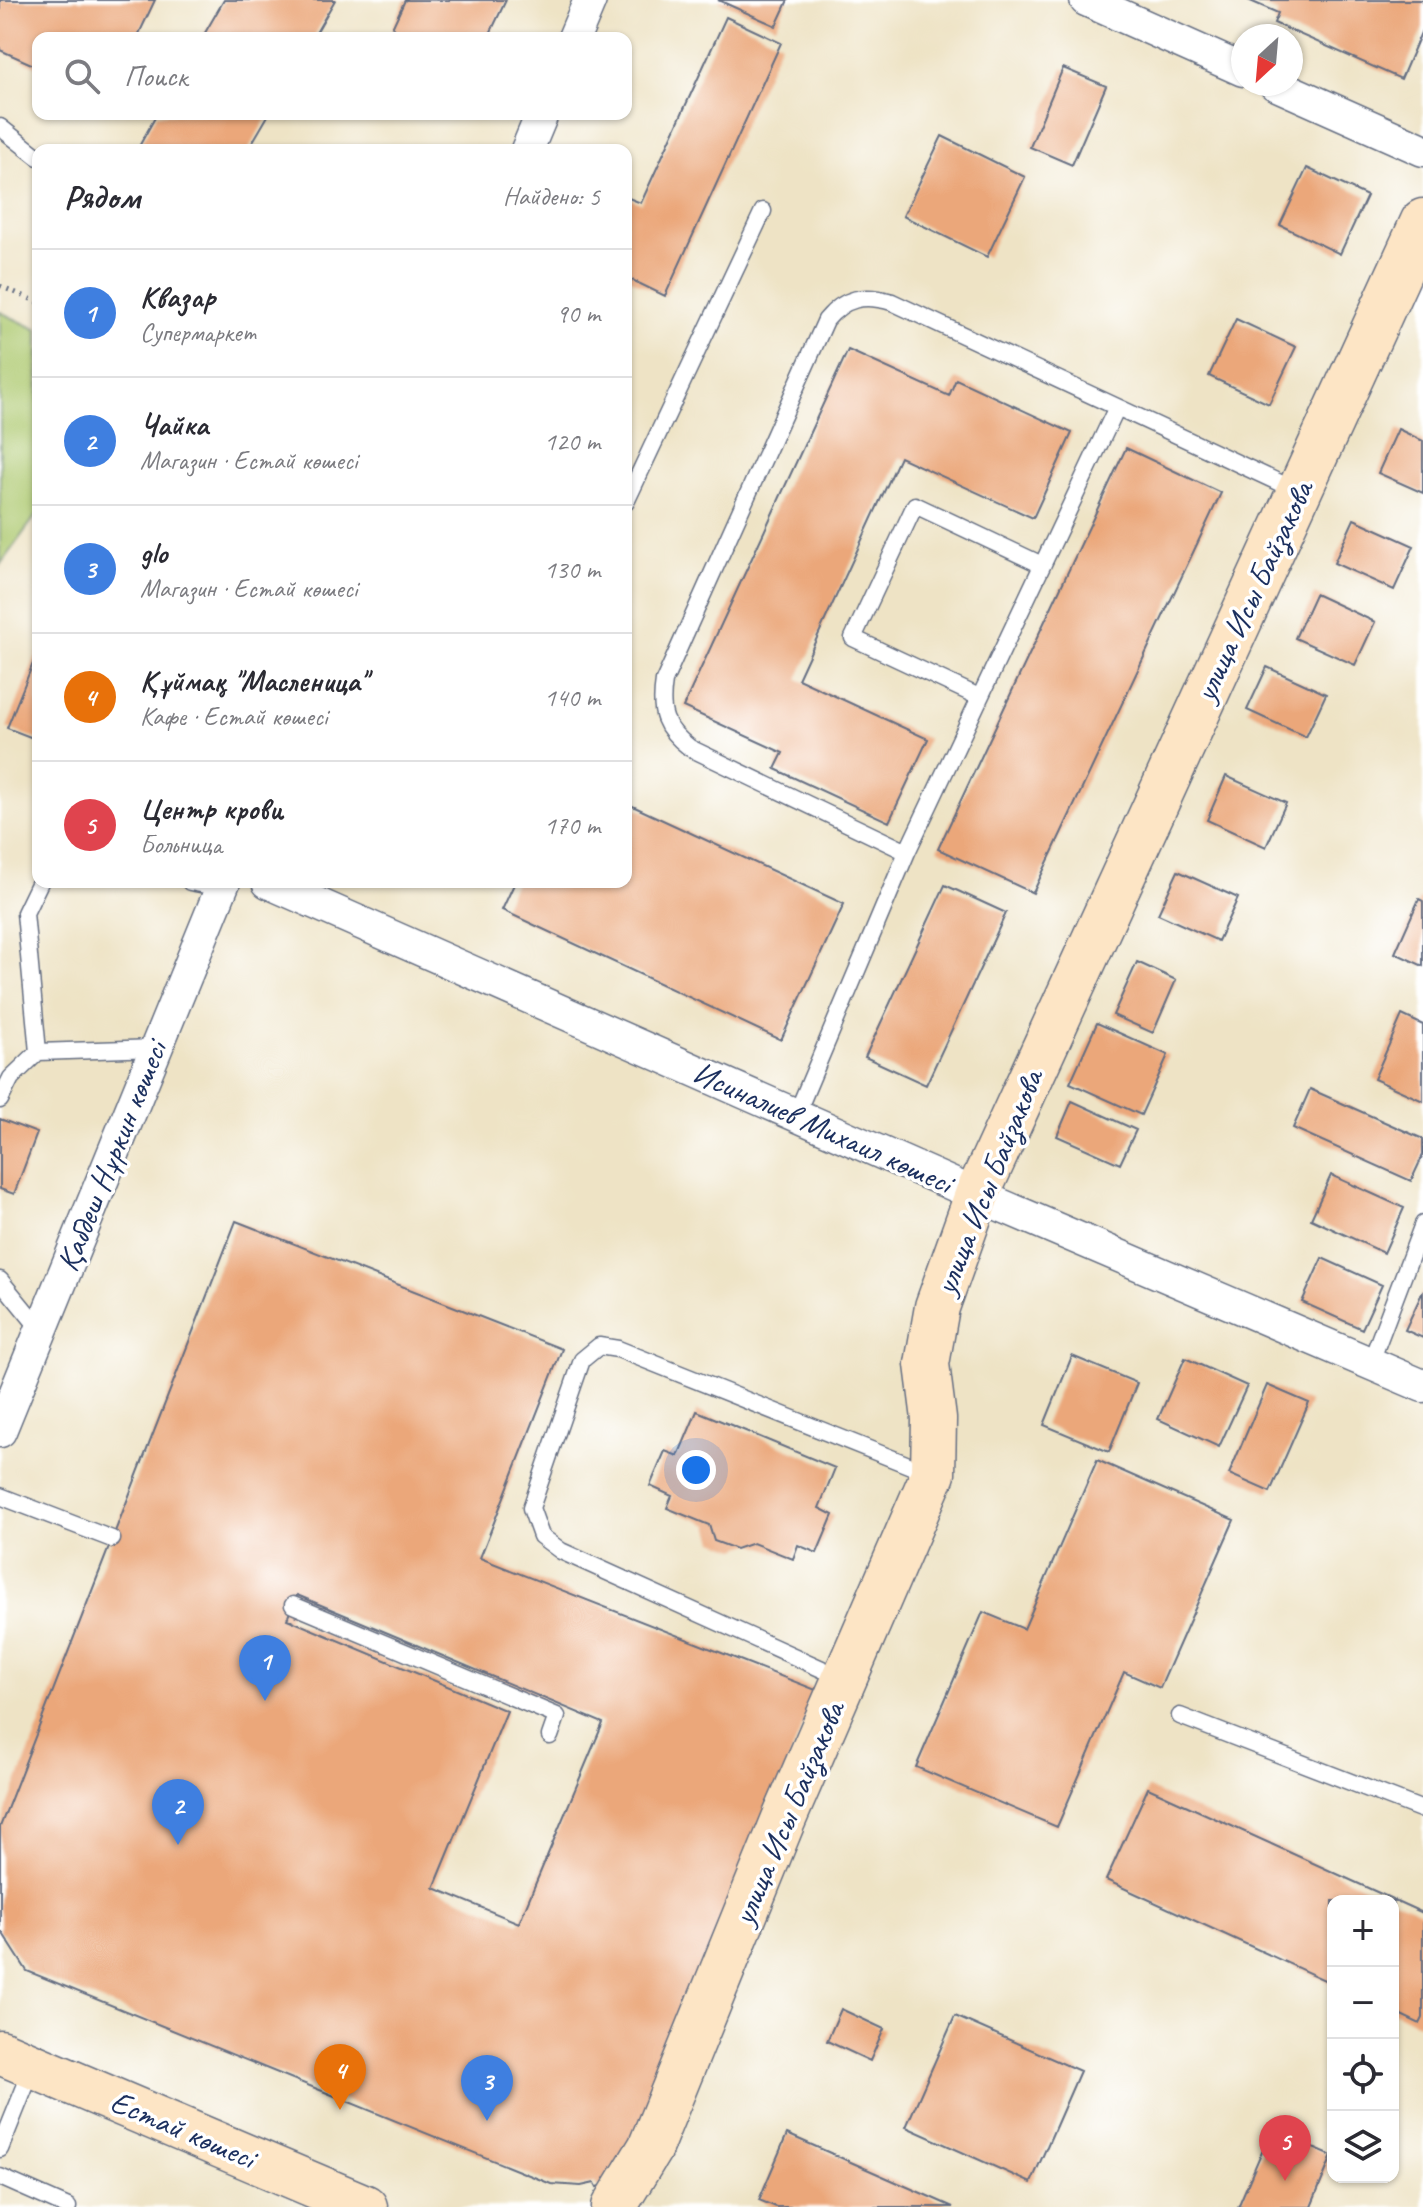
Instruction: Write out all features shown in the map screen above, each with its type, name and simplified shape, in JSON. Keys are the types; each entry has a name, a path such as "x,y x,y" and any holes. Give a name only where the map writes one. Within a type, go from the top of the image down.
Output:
{"street":[{"path":"577,32 590,0"},
{"path":"1086,0 1231,65"},
{"path":"1302,96 1423,150"},
{"path":"530,144 540,120"},
{"name":"улица Исы Байзакова","path":"614,2207 650,2148 783,1821 933,1474 934,1419 927,1364 937,1307 977,1195 1423,221"},
{"name":"Қабдеш Нұркин көшесі","path":"0,1431 222,888"},
{"name":"Исиналиев Михаил көшесі","path":"282,888 977,1195 1423,1386"},
{"name":"Естай көшесі","path":"17,2059 365,2207"}],"lane":[{"path":"0,127 32,152"},
{"path":"632,489 763,211"},
{"path":"907,852 690,748 675,737 665,721 661,700 664,681 826,320 841,304 863,296 892,302 1299,492"},
{"path":"796,1115 907,852 1117,407"},
{"path":"979,697 853,638 915,505 1042,565"},
{"path":"37,888 25,913 38,1052"},
{"path":"0,1100 11,1078 38,1052 156,1048"},
{"path":"1370,1364 1423,1224"},
{"path":"0,1280 40,1329"},
{"path":"844,1679 561,1551 541,1536 531,1508 582,1360 599,1346 618,1349 933,1474"},
{"path":"0,1496 112,1539"},
{"path":"293,1605 557,1716 550,1736"},
{"path":"1180,1716 1423,1810"},
{"path":"0,2149 17,2059"},
{"path":"0,2177 68,2207"}],"path":[{"path":"0,286 32,299"}],"green space":[{"path":"0,312 32,327 32,521 0,565"}],"building":[{"path":"0,0 155,0 140,32 32,32 32,64 0,50"},
{"path":"224,0 335,0 316,32 205,32"},
{"path":"405,0 506,0 491,32 400,32 392,28"},
{"path":"718,0 788,0 776,26"},
{"path":"1248,0 1423,0 1423,28 1401,79 1303,36 1303,24 1274,23 1278,13"},
{"path":"726,17 781,43 665,296 632,280 632,199 641,203"},
{"path":"1063,68 1106,86 1072,165 1030,147"},
{"path":"154,120 266,120 252,144 140,144"},
{"path":"942,136 1025,177 987,257 903,216"},
{"path":"1307,168 1367,196 1340,254 1280,225"},
{"path":"1236,319 1296,347 1269,404 1209,376"},
{"path":"848,350 949,396 956,379 1072,433 1033,518 900,457 798,679 928,739 889,822 775,769 783,753 683,707"},
{"path":"1398,429 1423,441 1423,493 1378,473"},
{"path":"1126,448 1221,493 1033,893 938,849"},
{"path":"1354,519 1414,546 1394,590 1334,563"},
{"path":"1315,594 1375,622 1355,665 1295,638"},
{"path":"32,666 32,738 7,728"},
{"path":"1267,667 1326,694 1306,737 1247,710"},
{"path":"1226,776 1286,803 1266,847 1207,820"},
{"path":"632,806 844,904 781,1040 502,910 512,888 632,888"},
{"path":"1178,871 1238,898 1218,941 1158,914"},
{"path":"945,885 1006,913 926,1085 865,1057"},
{"path":"1419,899 1423,901 1423,966 1395,953"},
{"path":"1137,962 1176,980 1153,1033 1113,1015"},
{"path":"1402,1015 1423,1025 1423,1101 1374,1079"},
{"path":"1097,1023 1168,1055 1141,1115 1070,1083"},
{"path":"1310,1089 1423,1139 1423,1155 1411,1181 1293,1128"},
{"path":"1072,1101 1136,1130 1120,1164 1057,1136"},
{"path":"0,1119 37,1133 14,1194 0,1189"},
{"path":"1331,1175 1404,1208 1384,1253 1311,1219"},
{"path":"236,1221 562,1349 480,1558 816,1690 629,2180 597,2187 595,2183 581,2186 551,2184 27,1971 0,1933 0,1827","holes":["297,1595 603,1723 519,1923 434,1888 507,1711 287,1619"]},
{"path":"1322,1258 1382,1285 1362,1329 1302,1302"},
{"path":"1423,1291 1423,1338 1405,1330"},
{"path":"1072,1356 1137,1383 1109,1452 1044,1425"},
{"path":"1185,1358 1247,1386 1219,1447 1158,1419"},
{"path":"1267,1385 1309,1403 1270,1492 1229,1474"},
{"path":"697,1411 835,1468 819,1508 833,1515 817,1553 798,1545 793,1559 753,1543 736,1549 714,1541 709,1525 667,1508 672,1496 650,1486 665,1451 678,1456"},
{"path":"1097,1460 1234,1520 1160,1688 1124,1672 1057,1827 916,1767 983,1612 1024,1629"},
{"path":"1148,1788 1383,1895 1327,1895 1327,1981 1106,1880"},
{"path":"1399,1902 1423,1913 1423,2018 1420,2024 1399,2014"},
{"path":"841,2009 884,2029 870,2061 827,2041"},
{"path":"955,2016 1080,2071 1031,2183 906,2127"},
{"path":"1271,2130 1327,2154 1327,2168 1311,2207 1238,2207"},
{"path":"787,2134 953,2207 776,2207 759,2200"}],"place":[{"name":"Квазар","path":"265,1701"},
{"name":"Чайка","path":"178,1845"},
{"name":"Құймақ \"Масленица\"","path":"340,2110"},
{"name":"glo","path":"487,2121"},
{"name":"Центр крови","path":"1285,2181"}]}
